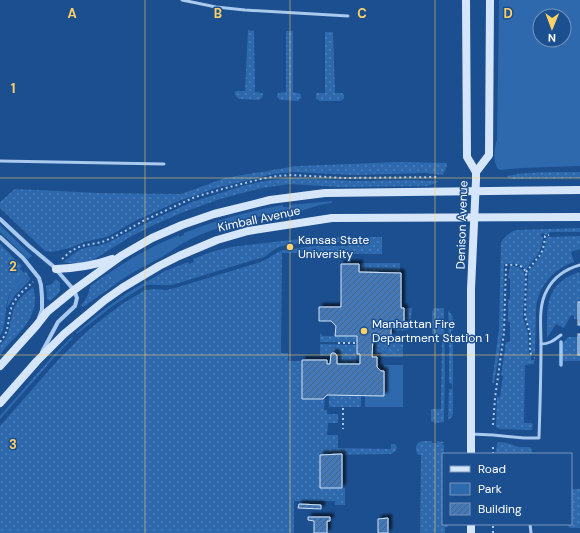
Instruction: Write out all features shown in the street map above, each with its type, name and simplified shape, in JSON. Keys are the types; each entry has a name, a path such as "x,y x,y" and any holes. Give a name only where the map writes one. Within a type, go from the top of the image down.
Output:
{"main road":[{"name":"Denison Avenue","path":"466,0 467,157 476,172 471,289 471,453"},
{"path":"476,172 489,155 490,0"},
{"name":"Kimball Avenue","path":"0,366 47,312 74,290 121,256 152,238 182,225 214,214 270,200 325,193 580,190"},
{"name":"Kimball Avenue","path":"0,404 37,361 64,334 105,300 159,266 217,240 248,231 332,218 580,217"},
{"path":"56,269 76,268 99,264 121,256"}],"street":[{"path":"0,219 56,269 74,290 77,298 75,306 58,322 37,361"},
{"path":"0,237 23,258 39,278 41,284 42,310 36,326"}],"lane":[{"path":"182,0 216,7 245,10 348,16"},
{"path":"0,161 164,164"},
{"path":"471,434 539,438 542,302 546,291 561,273 580,265"},
{"path":"541,344 551,343 561,335"}],"path":[{"path":"535,355 531,354 530,352 530,334 525,316 526,272 541,254 545,236 549,235"},
{"path":"493,425 495,398 504,333 506,265 520,266 526,272"},
{"path":"0,342 6,332 12,306 32,283"},
{"path":"338,343 357,343"},
{"path":"342,408 343,429"},
{"path":"493,444 493,453"}],"green space":[{"path":"499,0 580,0 580,166 501,170 496,166 495,147 497,140"},
{"path":"248,30 254,31 255,92 263,94 262,98 259,100 239,99 235,95 236,91 245,91"},
{"path":"286,31 293,31 293,92 301,94 301,98 298,101 280,100 277,97 278,93 286,92"},
{"path":"325,32 333,32 335,93 342,93 344,95 344,99 340,101 320,101 316,99 316,93 325,93"},
{"path":"399,162 447,163 443,175 426,173 352,175 293,172 273,174 216,188 179,201 135,221 109,236 51,252 45,251 0,208 0,202 15,189 99,193 181,194 225,178 297,166"},
{"path":"580,172 580,178 513,179 508,178 507,176 515,174"},
{"path":"292,178 355,181 438,181 428,186 339,187 290,184 262,188 220,199 181,213 130,237 93,260 78,264 63,262 79,250 107,243 192,202 246,185 270,180"},
{"path":"332,201 332,203 296,212 272,214 252,218 210,231 187,241 116,284 109,273 134,257 161,243 179,235 179,237 184,235 184,233 196,228 220,220 283,205 283,207 289,207 289,205"},
{"path":"0,225 32,256 28,259 0,232"},
{"path":"580,228 580,232 551,232 545,235 543,233 540,235 543,238 541,249 526,270 516,264 504,264 503,330 494,383 492,383 499,329 501,242 508,234 517,230"},
{"path":"580,236 580,249 571,252 574,262 560,269 548,279 537,300 535,354 532,353 531,334 526,319 527,273 542,253 546,237"},
{"path":"337,237 347,237 348,240 353,240 353,237 382,237 382,254 282,253 281,353 288,353 288,361 302,361 302,399 325,398 324,410 327,410 327,414 338,414 338,423 328,423 327,435 338,435 338,448 391,449 391,444 395,444 397,447 396,451 391,454 320,455 320,488 345,488 345,505 335,505 335,501 294,501 294,533 0,533 0,426 58,360 81,337 122,304 145,290 166,290 175,288 261,262 284,250 313,246 348,246 348,242 337,242"},
{"path":"309,238 330,238 330,241 308,242 282,246 264,257 172,285 146,285 144,283 165,271 188,262 189,264 194,262 193,259 211,252 231,247"},
{"path":"0,244 22,266 20,269 24,273 26,271 30,279 29,281 24,274 12,291 7,302 4,324 0,336"},
{"path":"359,263 400,263 400,273 359,272"},
{"path":"510,266 520,268 525,276 523,317 528,333 529,355 531,356 531,360 534,360 535,357 534,364 525,365 524,423 533,424 532,430 501,429 496,427 497,397 500,397 503,376 501,375 506,342 510,342 508,299 510,299 510,278 508,278"},
{"path":"579,272 580,302 578,302 578,319 574,319 574,316 571,315 564,328 556,324 547,338 548,307 553,290 559,283"},
{"path":"109,273 116,284 83,307 81,305 87,297 90,286"},
{"path":"24,274 29,281 15,295 7,308 8,299 12,290"},
{"path":"56,279 60,283 60,291 50,301 47,299 46,286 52,284"},
{"path":"144,283 146,285 114,305 77,334 76,333 118,299"},
{"path":"33,287 35,297 32,313 24,328 0,355 0,345 9,331 15,306 23,295"},
{"path":"404,308 412,308 408,330 392,331 391,327 403,326"},
{"path":"444,308 444,422 435,423 431,421 431,409 441,409 442,335 432,334 432,313 433,309"},
{"path":"448,311 453,317 453,331 451,331 451,334 453,334 453,413 452,417 448,420 449,389 452,389 452,384 449,383 450,349"},
{"path":"320,333 323,336 357,336 357,342 320,342"},
{"path":"72,336 73,338 50,362 50,359"},
{"path":"373,336 398,338 403,343 403,350 394,354 387,354 373,344"},
{"path":"568,337 578,337 578,355 580,355 580,361 562,361 562,343"},
{"path":"320,344 357,345 356,364 337,364 336,354 332,353 330,356 320,356"},
{"path":"373,344 388,355 403,350 403,357 372,357"},
{"path":"50,359 50,362 46,367 0,419 0,416"},
{"path":"384,365 403,365 403,407 365,407 365,396 384,396"},
{"path":"329,395 361,395 361,407 329,407"},
{"path":"419,442 444,442 442,443 444,445 444,453 442,453 442,525 447,525 448,527 445,527 445,533 420,533 421,455 418,455 416,447"},
{"path":"497,443 506,443 519,447 529,447 533,453 496,453"},
{"path":"572,489 580,489 580,528 570,528 567,525 572,525"}],"building":[{"name":"Manhattan Fire Department Station 1","path":"341,264 359,264 359,272 401,273 401,308 404,308 404,326 391,327 391,336 373,336 372,357 377,357 377,367 381,371 384,371 384,396 327,395 323,399 302,399 302,360 327,360 327,364 330,364 331,354 334,353 337,356 337,364 360,364 360,354 357,354 357,336 335,336 336,326 331,321 319,321 319,307 341,307"},
{"path":"578,302 580,302 580,325 578,325"},
{"path":"578,334 580,334 580,355 578,355"},
{"path":"342,454 342,488 320,488 320,455"},
{"path":"299,504 321,505 321,509 298,508"},
{"path":"308,517 330,517 330,521 327,521 327,533 314,533 314,521 308,520"},
{"path":"388,518 388,533 378,533 378,519"}],"waterway":[{"path":"561,342 561,365"}],"place":[{"name":"Kansas State University","path":"290,247"},
{"name":"Manhattan Fire Department Station 1","path":"364,331"}]}
